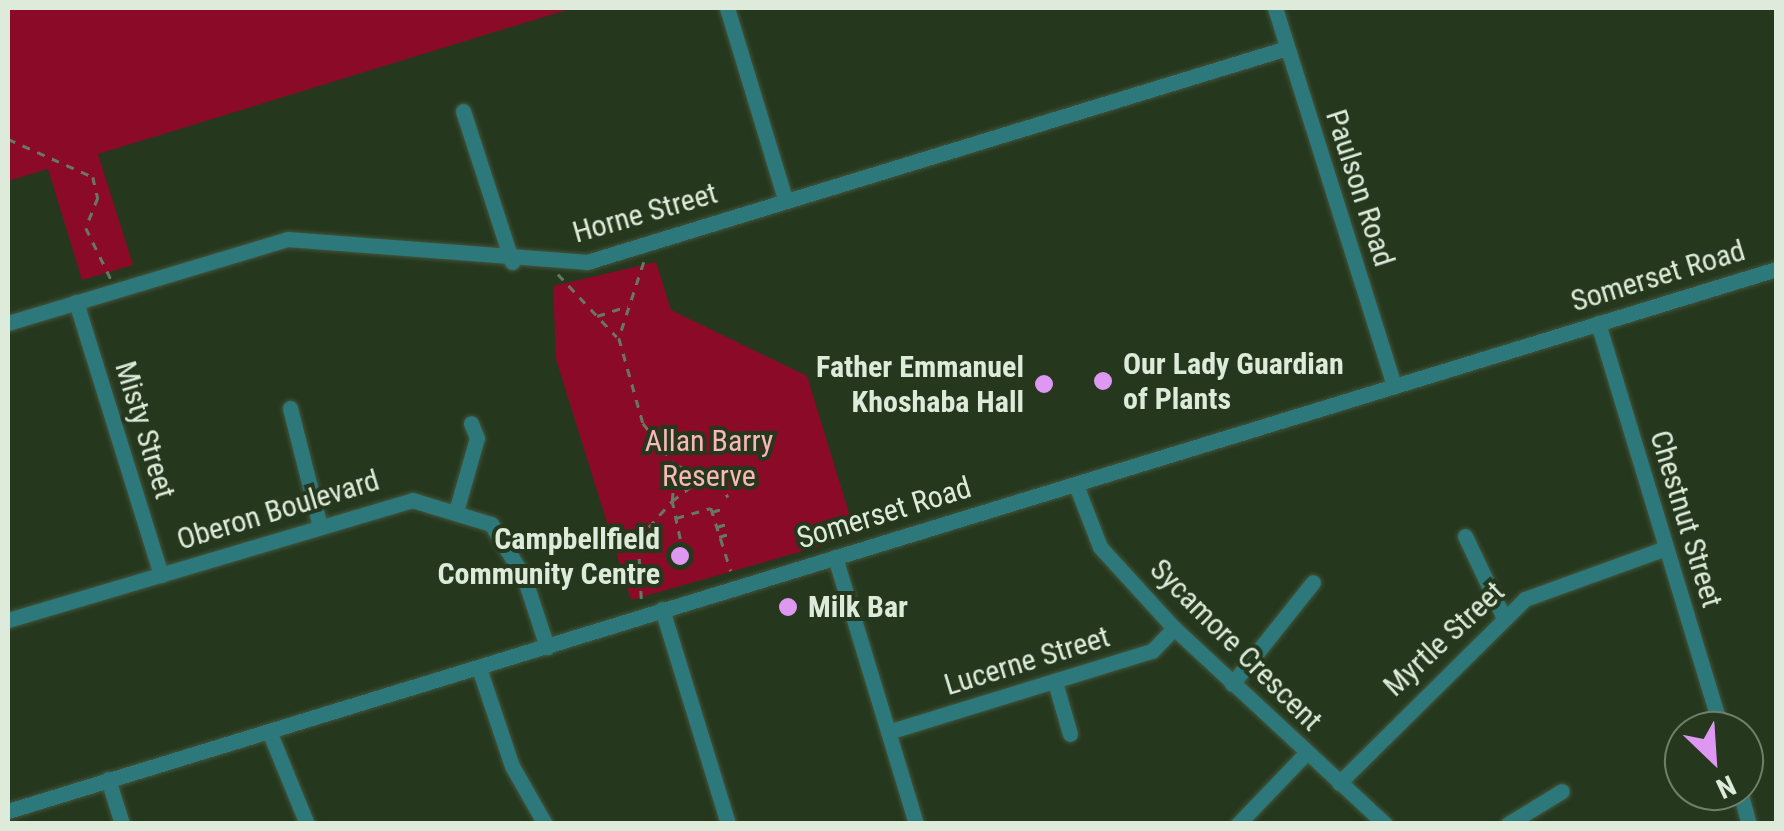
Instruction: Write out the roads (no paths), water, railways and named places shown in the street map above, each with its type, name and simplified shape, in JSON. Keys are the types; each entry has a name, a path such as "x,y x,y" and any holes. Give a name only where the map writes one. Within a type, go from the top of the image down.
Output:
{"street":[{"path":"726,8 784,199"},
{"name":"Paulson Road","path":"1275,8 1394,386"},
{"name":"Horne Street","path":"8,322 306,237 550,264 642,246 784,199 1287,48"},
{"path":"463,111 512,262"},
{"name":"Somerset Road","path":"8,811 1776,269"},
{"name":"Misty Street","path":"76,302 161,574"},
{"name":"Chestnut Street","path":"1598,323 1716,711"},
{"path":"290,408 319,523"},
{"path":"457,508 478,438 471,423"},
{"name":"Sycamore Crescent","path":"1076,485 1100,547 1174,628 1385,824"},
{"name":"Oberon Boulevard","path":"8,619 319,523 412,500 457,508 491,524 512,551 548,646"},
{"path":"1465,536 1503,616"},
{"name":"Myrtle Street","path":"1339,782 1503,616 1547,588 1666,548"},
{"path":"835,556 916,824"},
{"path":"1232,684 1312,582"},
{"path":"662,610 728,824"},
{"name":"Lucerne Street","path":"888,732 1152,651 1174,628"},
{"path":"479,668 512,766 545,824"},
{"path":"1055,682 1070,734"},
{"path":"269,732 306,824"},
{"path":"1238,824 1306,754"},
{"path":"108,779 122,824"},
{"path":"1508,824 1562,791"}],"place":[{"name":"Our Lady Guardian of Plants","path":"1103,381"},
{"name":"Father Emmanuel Khoshaba Hall","path":"1044,384"},
{"name":"Campbellfield Community Centre","path":"680,556"},
{"name":"Milk Bar","path":"788,607"}],"park label":[{"name":"Allan Barry Reserve","path":"709,458"}]}
